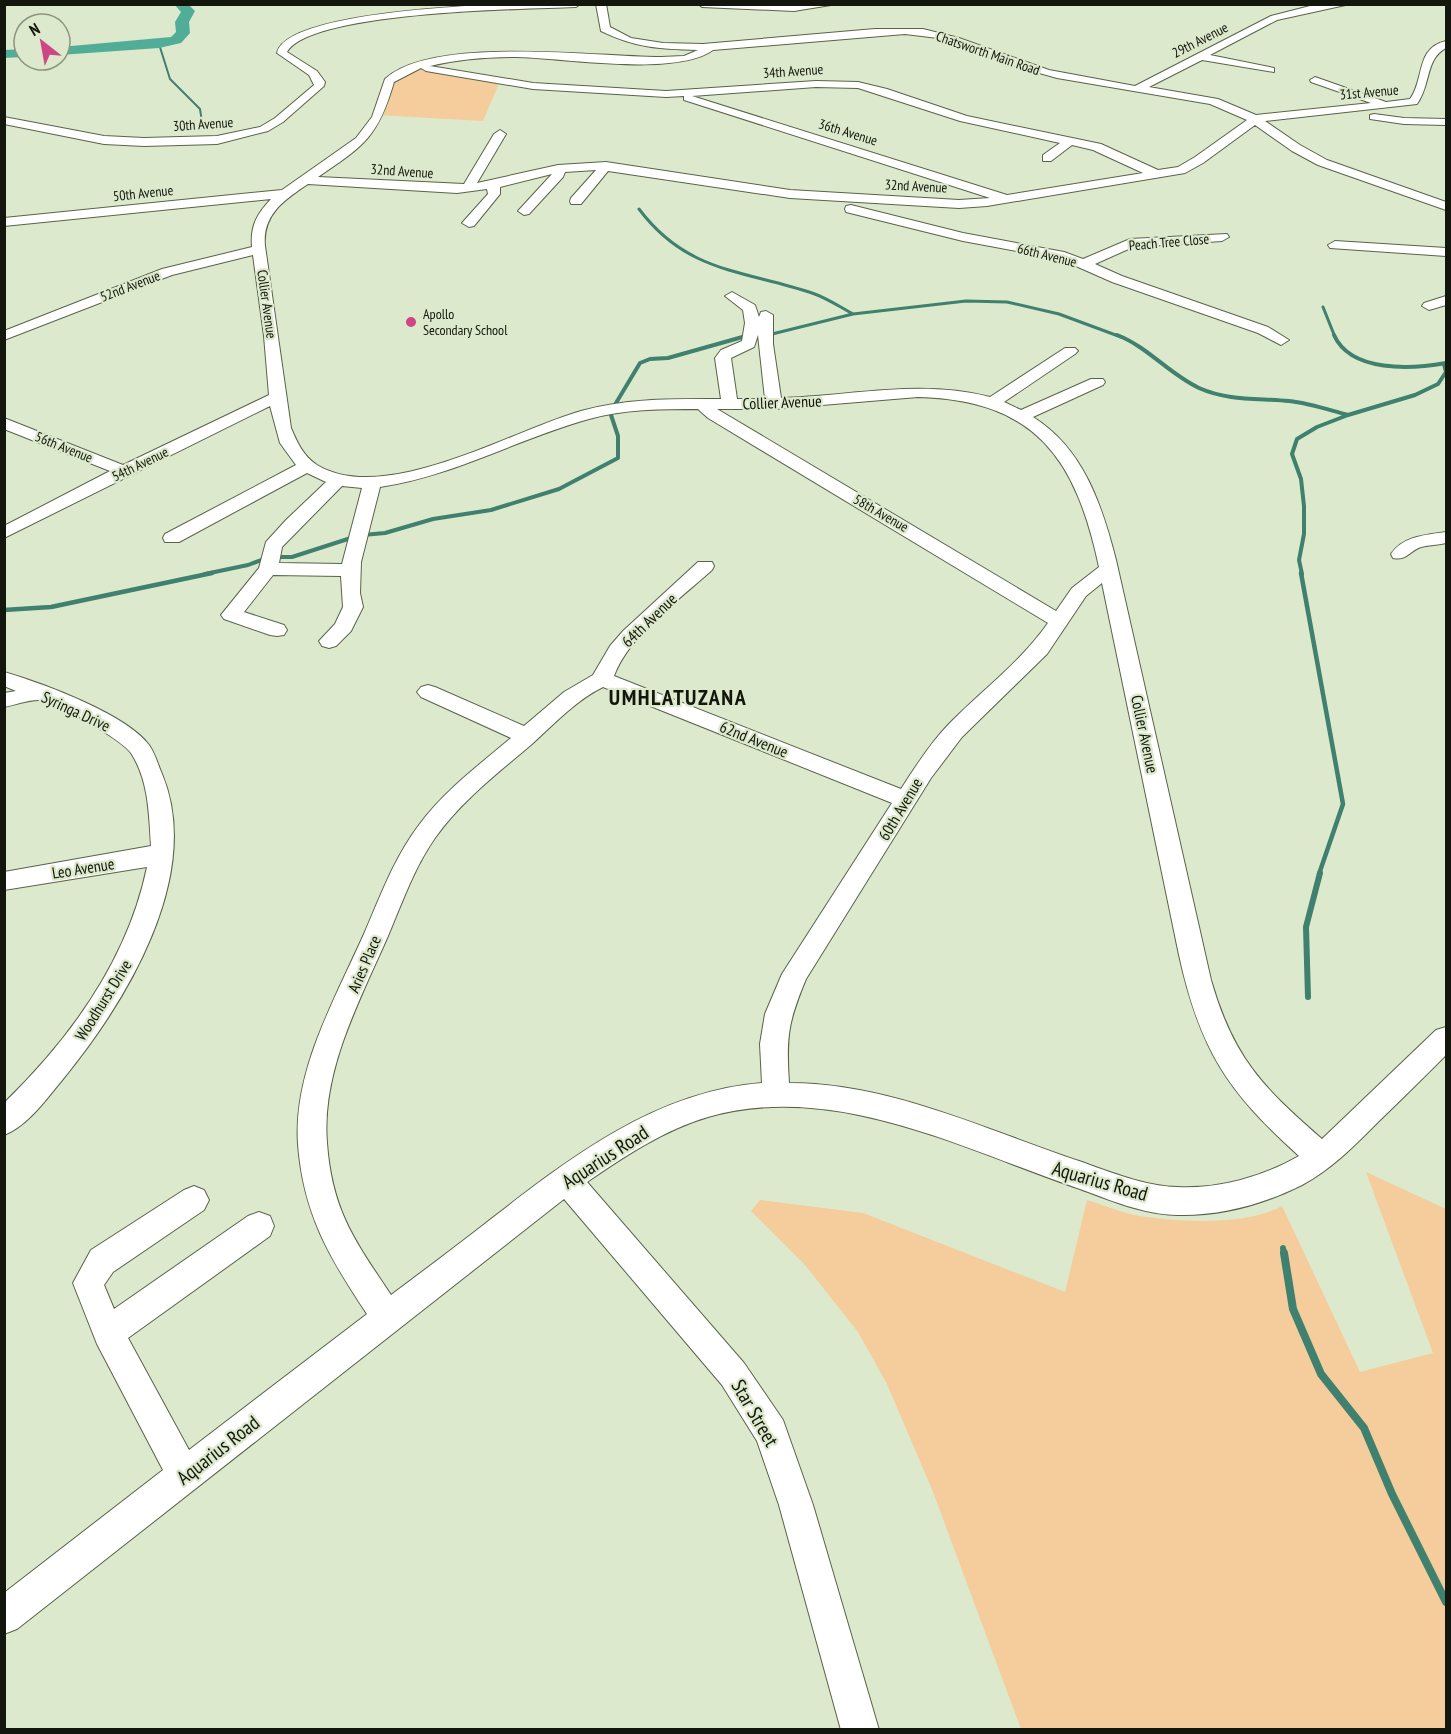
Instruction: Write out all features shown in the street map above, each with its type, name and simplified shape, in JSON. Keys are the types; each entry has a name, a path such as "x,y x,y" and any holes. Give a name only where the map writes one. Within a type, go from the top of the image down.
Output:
{"street":[{"name":"30th Avenue","path":"4,120 104,140 166,142 240,136 255,132 279,120 319,87 320,82 313,73 282,53 283,48 290,42 322,29 344,22 379,17 576,4"},
{"name":"Chatsworth Main Road","path":"601,4 603,27 618,38 647,44 710,47 885,32 918,32 956,39 1011,62 1037,70 1208,100 1234,108 1256,119 1289,144 1332,166 1446,206"},
{"path":"702,4 794,8 833,4"},
{"name":"29th Avenue","path":"1137,89 1262,23 1284,14 1346,4"},
{"name":"31st Avenue","path":"1256,119 1389,106 1416,100 1424,80 1427,58 1434,49 1446,44"},
{"name":"Collier Avenue","path":"710,47 696,56 672,60 623,61 493,55 457,57 418,65 389,81 375,121 359,142 308,180 284,194 259,223 259,249 272,332 278,408 285,433 296,454 307,466 338,480 372,483 406,479 431,472 560,422 591,413 645,405 774,404 918,392 964,395 992,403 1021,416 1052,440 1077,473 1089,498 1108,569 1206,1011 1236,1072 1265,1105 1322,1158"},
{"path":"1199,56 1270,70"},
{"name":"34th Avenue","path":"418,65 546,87 680,94 808,84 858,85 883,91 964,119 1108,151 1158,175"},
{"path":"1315,80 1389,106"},
{"name":"36th Avenue","path":"680,94 1006,199"},
{"path":"1345,110 1387,119 1446,122"},
{"name":"32nd Avenue","path":"308,180 468,188 493,185 558,169 606,166 806,195 959,204 1006,199 1158,175 1186,168 1256,119"},
{"path":"468,188 500,134"},
{"path":"1047,158 1070,141"},
{"path":"576,201 606,166"},
{"path":"524,211 559,174 558,169"},
{"path":"470,223 494,194 493,185"},
{"name":"50th Avenue","path":"4,222 284,194"},
{"name":"66th Avenue","path":"806,195 819,201 963,237 1056,254 1117,279 1263,330 1281,340"},
{"name":"Peach Tree Close","path":"1084,264 1130,243 1222,237"},
{"path":"1335,245 1446,252"},
{"name":"52nd Avenue","path":"4,336 159,274 259,249"},
{"path":"732,296 750,308 774,404"},
{"path":"1429,306 1446,300"},
{"path":"758,336 766,312"},
{"name":"Collier Avenue","path":"730,404 723,358 726,353 748,346 758,336"},
{"path":"992,403 1070,351"},
{"path":"1021,416 1096,382"},
{"name":"54th Avenue","path":"4,533 124,471 277,397"},
{"name":"58th Avenue","path":"705,403 705,407 714,415 1060,622"},
{"name":"56th Avenue","path":"4,423 124,471"},
{"path":"171,538 307,466"},
{"path":"277,630 231,615 268,569 273,546 292,524 338,480"},
{"path":"329,641 344,627 354,607 349,593 351,570 372,483"},
{"path":"1400,554 1403,548 1410,545 1446,538"},
{"name":"64th Avenue","path":"602,679 604,667 625,641 705,566"},
{"path":"268,569 351,570"},
{"name":"60th Avenue","path":"776,1094 773,1044 778,1014 795,974 923,772 954,732 1040,649 1079,592 1108,569"},
{"name":"Syringa Drive","path":"4,679 41,693 112,726 140,748 156,781 163,806 162,855"},
{"name":"Aries Place","path":"387,1317 342,1249 326,1211 318,1183 312,1139 317,1086 345,1010 416,848 459,796 564,700 581,688 602,679"},
{"name":"62nd Avenue","path":"602,679 906,800"},
{"path":"428,692 526,736"},
{"path":"4,700 41,693"},
{"name":"Leo Avenue","path":"4,881 162,855"},
{"name":"Woodhurst Drive","path":"4,1122 55,1071 116,984 140,934 162,855"},
{"path":"1322,1158 1446,1038"},
{"name":"Aquarius Road","path":"4,1616 387,1317 567,1181 615,1147 662,1121 710,1104 776,1094 824,1098 908,1114 1045,1165 1172,1201 1222,1199 1264,1189 1322,1158"},
{"name":"Star Street","path":"567,1181 733,1374 771,1432 796,1505 860,1730"},
{"path":"184,1476 108,1333 89,1291 88,1282 102,1261 194,1200"},
{"path":"108,1333 259,1226"}],"shaded area":[{"path":"418,65 500,81 483,121 378,115 388,81"},
{"path":"1366,1172 1446,1209 1446,1729 1021,1729 933,1492 887,1384 858,1332 805,1265 751,1211 760,1200 863,1213 1065,1292 1087,1200 1140,1216 1193,1221 1251,1217 1282,1206 1360,1372 1433,1353"}],"waterway":[{"path":"72,50 159,44 176,40 183,33 182,22 188,11 180,4"},
{"path":"159,44 170,79 200,109 202,122"},
{"path":"4,54 12,54"},
{"path":"639,209 657,230 697,258 740,273 812,293 853,314"},
{"path":"853,314 966,301 1007,302 1059,314 1121,337"},
{"path":"1323,307 1334,336"},
{"path":"743,337 768,335 853,314"},
{"path":"616,403 640,363 650,359 668,358 746,336 761,335"},
{"path":"1117,335 1139,346 1178,376 1210,392 1232,397 1296,402 1348,415"},
{"path":"1334,336 1342,347 1354,356 1384,366 1446,363"},
{"path":"1348,415 1415,395 1438,384 1446,372 1444,364"},
{"path":"363,535 385,533 433,519 491,510 559,489 618,458 618,436 611,415"},
{"path":"1302,574 1299,560 1304,534 1304,506 1301,479 1292,454 1297,439 1317,427 1348,415"},
{"path":"275,557 292,557 354,537"},
{"path":"205,574 248,565 264,559"},
{"path":"4,610 51,607 212,573"},
{"path":"1301,573 1343,804 1319,874"},
{"path":"1308,997 1306,927 1320,873"},
{"path":"1283,1248 1284,1254"},
{"path":"1284,1253 1293,1309 1321,1374 1364,1428 1392,1494 1446,1602"}],"place":[{"name":"Apollo Secondary School","path":"411,322"}],"district":[{"name":"UMHLATUZANA","path":"678,697"}]}
